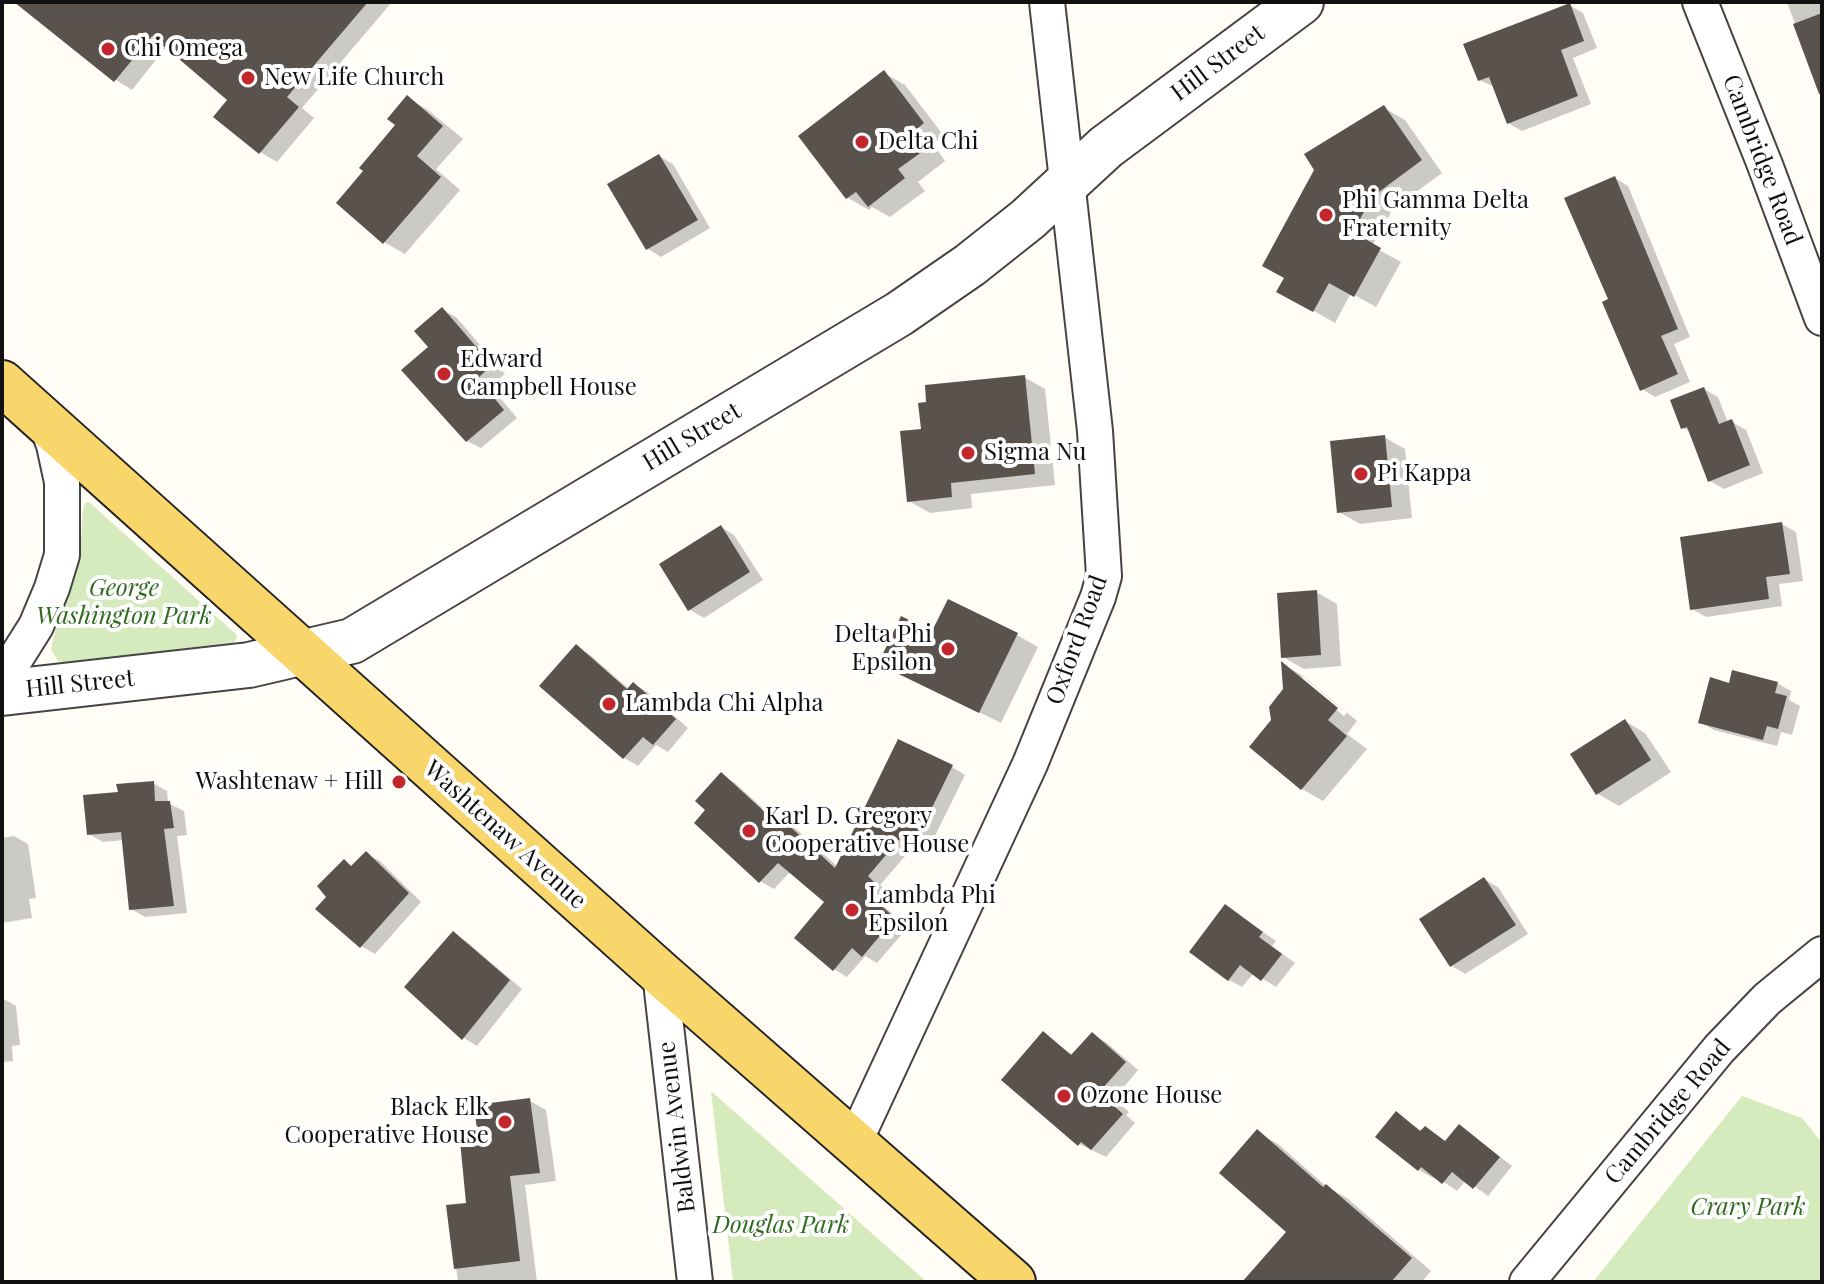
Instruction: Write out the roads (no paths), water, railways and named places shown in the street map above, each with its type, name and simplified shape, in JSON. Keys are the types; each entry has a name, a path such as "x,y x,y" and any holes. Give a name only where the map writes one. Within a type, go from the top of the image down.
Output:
{"main road":[{"name":"Washtenaw Avenue","path":"2,383 660,973 1013,1282"}],"street":[{"name":"Oxford Road","path":"854,1143 1030,764 1104,576 1095,431 1047,2"},
{"name":"Hill Street","path":"2,693 249,665 352,641 899,314 982,256 1028,219 1106,147 1301,2"},
{"name":"Cambridge Road","path":"1700,2 1822,318"},
{"name":"Hill Street","path":"2,680 36,626 62,555 62,482 46,423"},
{"name":"Cambridge Road","path":"1527,1282 1719,1049 1767,999 1822,954"},
{"name":"Baldwin Avenue","path":"660,973 695,1282"}],"place":[{"name":"Chi Omega","path":"108,49"},
{"name":"New Life Church","path":"248,78"},
{"name":"Delta Chi","path":"862,142"},
{"name":"Phi Gamma Delta Fraternity","path":"1326,215"},
{"name":"Edward Campbell House","path":"444,374"},
{"name":"Sigma Nu","path":"968,453"},
{"name":"Pi Kappa","path":"1361,474"},
{"name":"Delta Phi Epsilon","path":"948,649"},
{"name":"Lambda Chi Alpha","path":"609,704"},
{"name":"Washtenaw + Hill","path":"399,782"},
{"name":"Karl D. Gregory Cooperative House","path":"749,831"},
{"name":"Lambda Phi Epsilon","path":"852,910"},
{"name":"Ozone House","path":"1064,1096"},
{"name":"Black Elk Cooperative House","path":"505,1122"}],"park label":[{"name":"George Washington Park","path":"124,603"},
{"name":"Crary Park","path":"1748,1208"},
{"name":"Douglas Park","path":"781,1226"}]}
